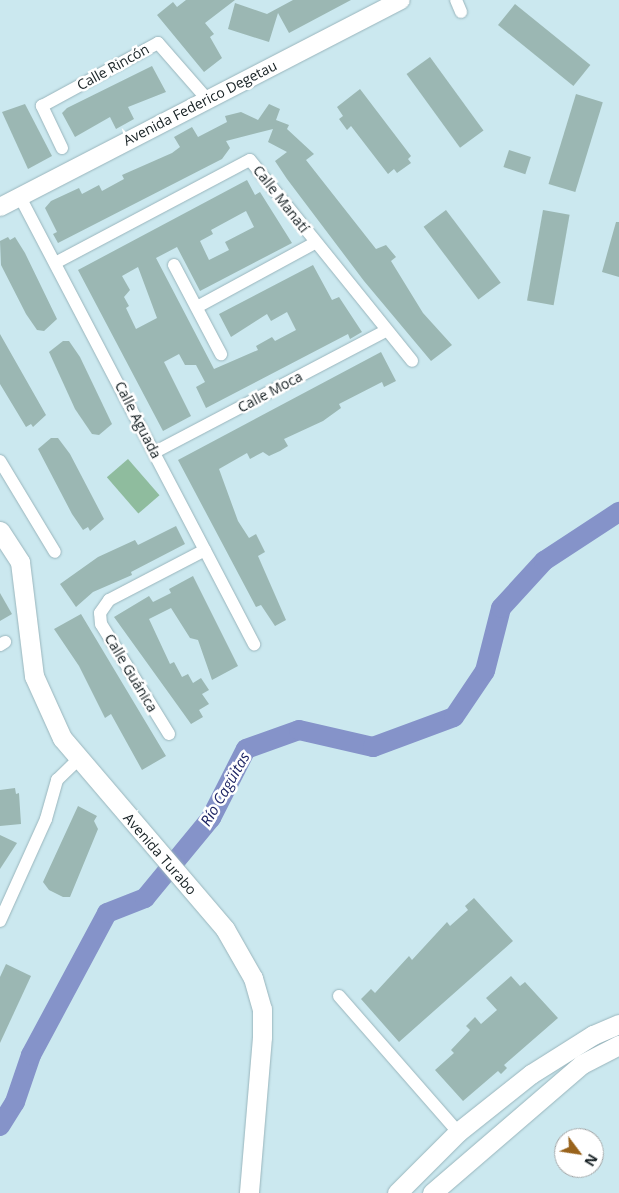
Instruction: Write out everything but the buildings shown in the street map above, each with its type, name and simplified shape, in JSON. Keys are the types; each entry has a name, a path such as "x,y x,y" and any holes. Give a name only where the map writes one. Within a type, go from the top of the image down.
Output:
{"main road":[{"name":"Avenida Turabo","path":"0,531 20,562 34,676 62,738 225,930 246,964 262,1009 249,1193"},
{"path":"397,1193 458,1132 531,1074 593,1035 619,1024"},
{"path":"432,1193 582,1064 619,1045"}],"street":[{"name":"Avenida Federico Degetau","path":"0,207 401,0"},
{"name":"Calle Rincón","path":"62,148 42,106 158,43 207,99"},
{"name":"Calle Manatí","path":"57,262 250,160 314,243 385,331 412,361"},
{"name":"Calle Aguada","path":"20,197 57,262 254,644"},
{"path":"197,307 314,243"},
{"path":"174,265 221,354"},
{"name":"Calle Moca","path":"155,452 385,331"},
{"path":"0,461 55,552"},
{"name":"Calle Guánica","path":"169,734 101,624 100,613 109,600 204,550"},
{"path":"0,921 46,819 57,780 80,759"},
{"path":"339,996 458,1132"}],"green space":[{"path":"128,459 159,495 138,514 107,477"}],"waterway":[{"name":"Río Cagüitas","path":"0,1126 15,1102 31,1055 107,913 145,898 211,818 246,749 299,730 373,747 454,717 485,671 501,608 544,561 619,512"}]}
